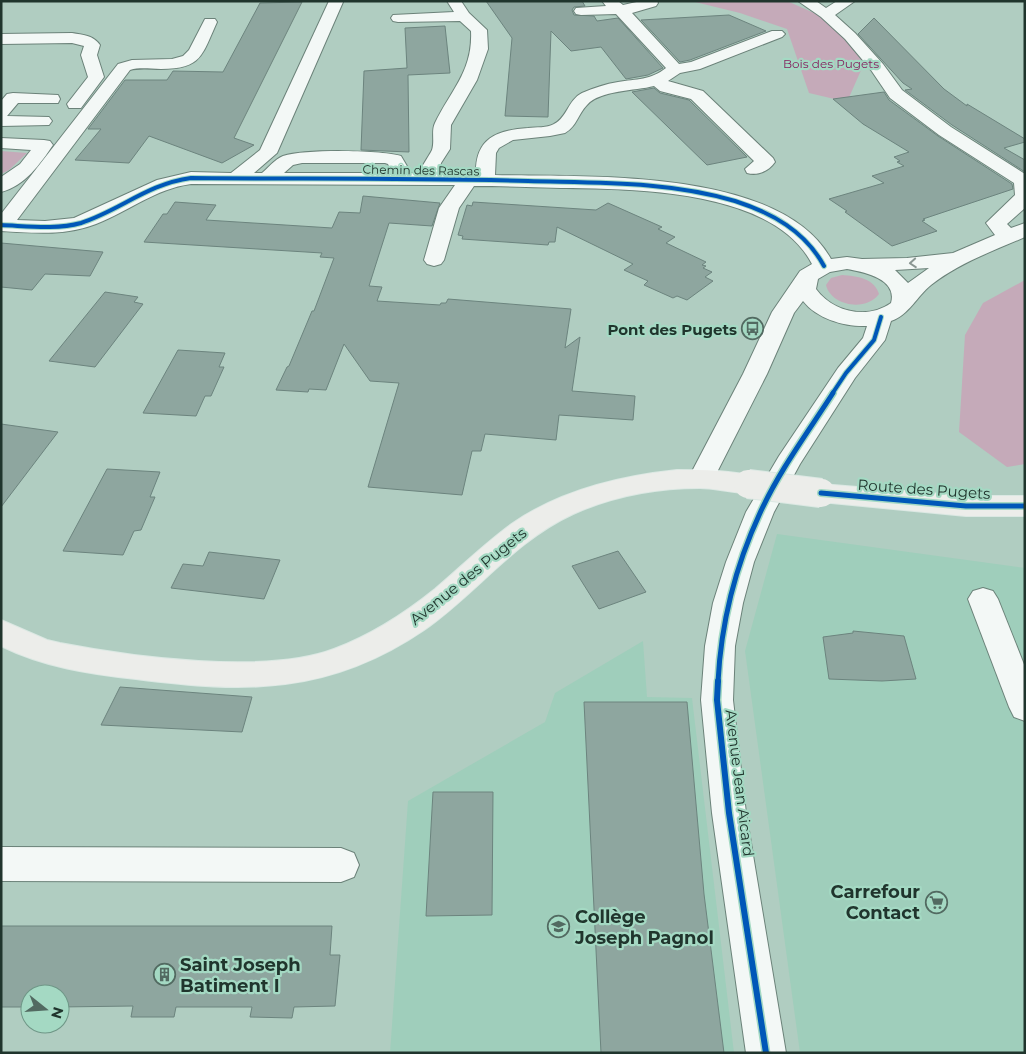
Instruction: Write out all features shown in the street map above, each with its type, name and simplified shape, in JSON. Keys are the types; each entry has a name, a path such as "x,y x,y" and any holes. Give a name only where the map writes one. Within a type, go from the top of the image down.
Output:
{"main road":[{"name":"Route des Pugets","path":"701,479 821,493 966,506 1025,506"},
{"name":"Avenue des Pugets","path":"1,632 48,653 90,661 155,669 222,674 270,674 312,668 355,654 399,631 432,607 524,530 558,510 593,496 631,487 669,480 701,479"}],"street":[{"path":"427,179 432,163 441,149 442,125 469,80 480,49 479,30 464,16 454,1"},
{"path":"805,1 826,14 861,49 896,94 944,131 1023,181 1025,197 996,223 1016,232"},
{"path":"826,14 848,1"},
{"path":"236,178 268,152 336,2"},
{"path":"580,11 614,5 630,9 651,3"},
{"path":"614,5 626,15 675,69"},
{"path":"398,18 464,16"},
{"path":"5,228 124,67 133,63 176,63 185,61 194,55 210,22"},
{"path":"434,260 450,208 477,180 486,154 495,141 507,135 553,131 566,126 583,100 601,91 657,81 665,78 675,69 694,66 777,34"},
{"path":"1,39 72,38 86,40 92,45 89,55 96,77 27,168 1,186"},
{"path":"657,81 666,87 697,95 766,162 754,169"},
{"path":"1,112 13,98 52,99"},
{"path":"1,121 43,121"},
{"path":"1,144 44,145"},
{"name":"Chemin des Rascas","path":"5,228 70,225 88,220 161,183 191,178 427,179 626,184 704,193 762,212 802,235 815,249 824,266"},
{"path":"805,283 805,289 813,301 835,313 868,319 881,317 898,308 923,281 961,257 1016,232"},
{"path":"701,479 769,343 782,312 805,283 808,276 824,266 835,264 907,264 961,257"},
{"path":"859,265 872,268 892,279 900,286 903,301"},
{"path":"769,343 781,330 797,320 835,313"},
{"name":"Avenue Jean Aicard","path":"835,313 852,330 854,338 846,372"},
{"name":"Avenue Jean Aicard","path":"766,1053 729,813 717,700 720,646 728,603 740,562 760,512 788,462 846,372 874,340 881,317"},
{"path":"984,599 1025,707"},
{"path":"1,864 341,865"}],"shaded area":[{"path":"777,534 1025,568 1025,1053 800,1053 745,651"},
{"name":"Collège Joseph Pagnol","path":"643,641 647,697 692,698 734,1053 390,1053 408,801 545,722 555,693"}],"green space":[{"name":"Bois des Pugets","path":"691,1 787,1 839,24 866,59 847,102 809,93 787,29 740,13"},
{"path":"1,151 27,153 9,170 1,174"},
{"path":"842,275 859,277 869,281 879,294 873,300 858,305 842,302 829,292 826,285 831,278"},
{"path":"1025,280 1025,464 1007,467 959,432 965,335 983,303"}],"building":[{"path":"486,1 582,1 585,6 574,7 572,10 574,15 594,16 597,21 618,18 663,68 648,75 626,79 601,47 571,51 551,31 548,117 505,116 512,38"},
{"path":"302,2 234,138 254,145 222,163 149,136 129,163 75,160 101,129 88,129 125,80 167,80 173,71 223,72 260,3"},
{"path":"729,15 766,31 690,60 680,62 641,20"},
{"path":"874,18 944,89 967,106 967,104 1025,139 1025,142 1004,148 1025,160 1025,172 952,125 905,90 912,89 903,83 858,34"},
{"path":"445,26 450,73 408,75 409,152 361,150 364,71 407,68 405,28"},
{"path":"654,88 660,93 689,100 747,157 707,165 632,92"},
{"path":"884,92 889,100 938,136 1012,184 1013,189 923,219 925,220 922,221 937,231 892,246 845,212 847,211 829,199 884,183 872,176 904,166 897,162 900,161 894,157 909,152 863,124 833,99"},
{"path":"363,196 440,203 432,226 389,223 369,286 382,287 377,301 440,305 441,303 446,303 448,299 571,309 565,348 580,337 572,391 635,396 633,420 559,415 556,440 485,434 481,451 472,451 462,495 368,487 399,383 370,381 344,344 326,390 309,389 308,392 276,390 289,366 312,311 314,311 334,258 320,257 322,253 144,242 163,214 167,214 175,202 216,205 206,220 332,228 339,212 360,213"},
{"path":"473,202 596,210 608,203 662,227 658,229 675,237 666,243 706,262 702,265 706,266 703,268 712,272 705,277 713,281 687,300 677,296 673,298 644,285 648,281 624,270 633,264 557,227 555,242 549,242 548,245 462,239 463,236 458,235 467,205 472,206"},
{"path":"1,243 103,252 90,276 45,274 32,290 1,287"},
{"path":"105,292 138,297 134,302 143,304 95,367 49,361"},
{"path":"178,350 225,353 219,367 224,367 211,396 205,396 196,416 143,413"},
{"path":"1,424 58,432 1,507"},
{"path":"107,469 160,472 150,497 155,497 141,530 134,531 123,555 63,551"},
{"path":"618,551 646,592 599,609 572,566"},
{"path":"209,552 280,560 264,599 171,588 183,564 203,566"},
{"path":"853,631 904,636 916,679 882,681 829,679 823,637 853,633"},
{"path":"120,687 252,697 242,732 101,725"},
{"path":"584,702 687,702 704,894 724,1053 601,1053"},
{"path":"433,792 493,792 492,915 426,916"},
{"name":"Saint Joseph Batiment I","path":"1,926 332,926 330,955 340,955 335,1006 294,1007 292,1018 250,1017 252,1007 176,1007 174,1017 131,1017 133,1006 70,1007 70,984 20,984 20,1007 1,1007"}],"cycle path":[{"path":"1,225 68,226 89,220 163,184 191,178 438,179 612,183 680,189 719,197 755,208 773,216 804,238 816,251 824,266"},
{"path":"766,1053 729,813 717,700 720,646 728,603 740,562 760,512 788,462 846,373 874,340 881,317"},
{"path":"821,493 966,506 1025,506"}],"place":[{"name":"Pont des Pugets","path":"753,329"},
{"name":"Carrefour Contact","path":"936,902"},
{"name":"Collège Joseph Pagnol","path":"559,927"},
{"name":"Saint Joseph Batiment I","path":"164,975"}]}
